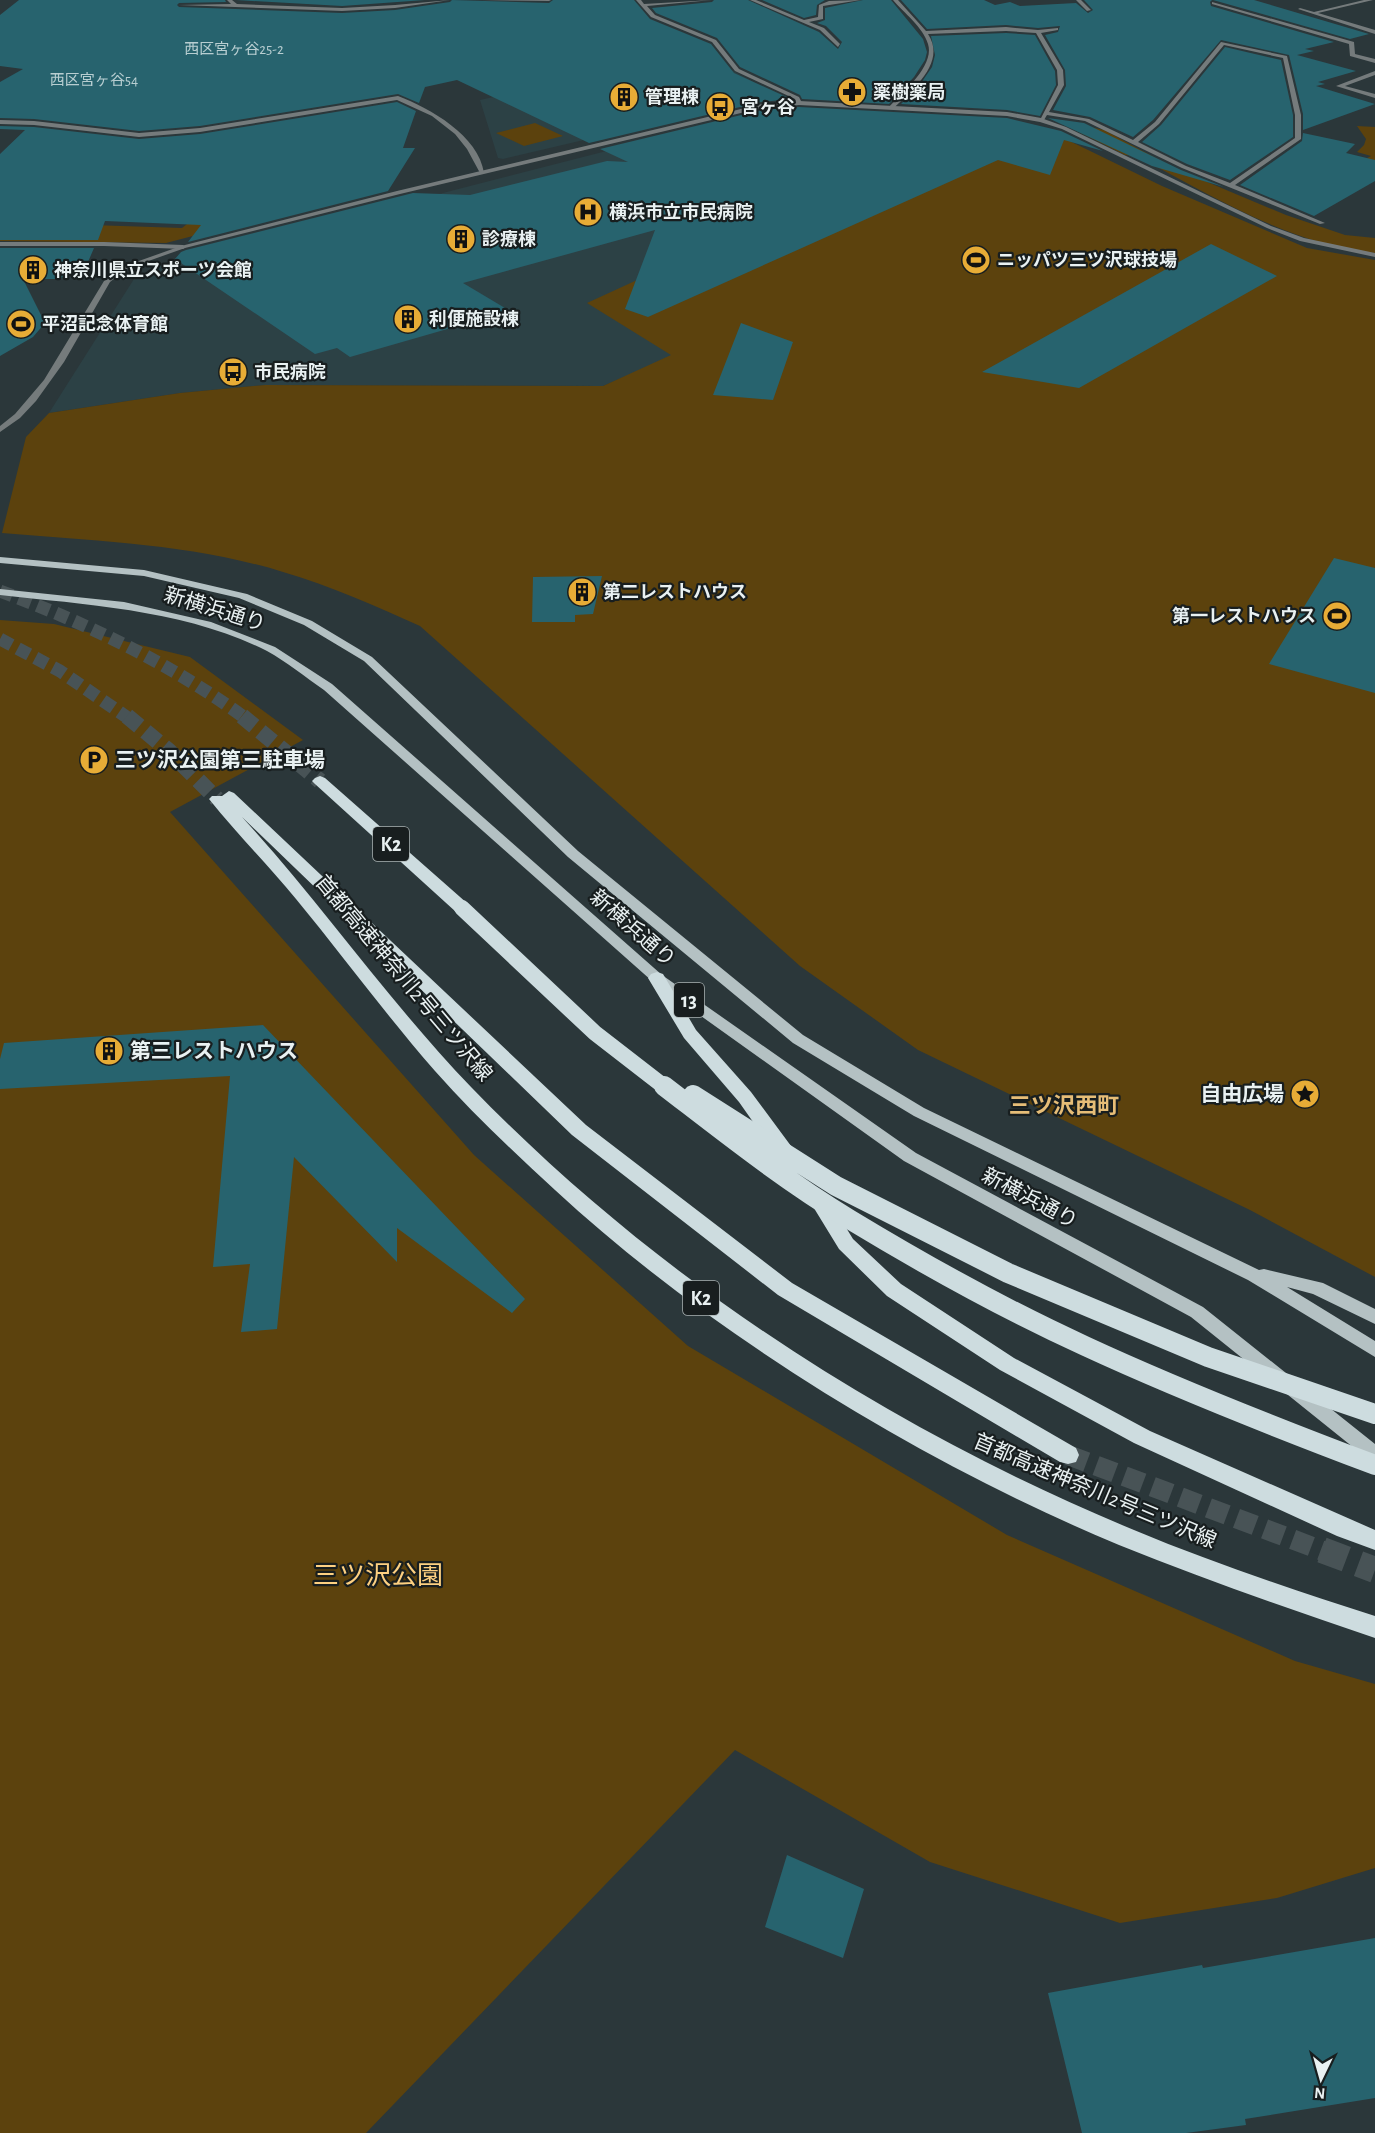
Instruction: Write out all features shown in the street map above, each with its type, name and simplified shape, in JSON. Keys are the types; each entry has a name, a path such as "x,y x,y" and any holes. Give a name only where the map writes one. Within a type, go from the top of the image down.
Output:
{"highway":[{"name":"K2","path":"320,781 462,908 595,1033 732,1138 847,1218 963,1284 1084,1346 1238,1413 1375,1465"},
{"name":"首都高速神奈川2号三ツ沢線","path":"1068,1455 785,1289 579,1130 222,796 390,1008 467,1094 584,1205 687,1288 769,1347 856,1403 958,1460 1073,1515 1321,1611 1375,1628"},
{"path":"657,978 690,1034 745,1097 808,1184 846,1244 894,1290 1007,1364 1142,1437 1345,1529 1375,1540"},
{"path":"595,1033 836,1186 1008,1274 1208,1357 1375,1414"}],"main road":[{"name":"新横浜通り","path":"0,560 144,573 243,596 308,623 368,659 573,854 798,1039 919,1112 1243,1269 1375,1350"},
{"name":"新横浜通り","path":"0,592 124,605 207,624 271,649 328,687 657,978 910,1157 1197,1312 1375,1455"},
{"path":"1243,1269 1317,1288 1375,1317"}],"street":[{"path":"230,0 236,4"},
{"path":"181,5 236,4 317,10 404,8 448,0"},
{"path":"483,0 549,0"},
{"path":"638,0 653,16 714,41 737,70 797,98 799,103"},
{"path":"644,5 710,0"},
{"path":"752,0 822,29 838,45"},
{"path":"805,21 821,18 821,5 829,2 859,0"},
{"path":"891,108 929,64 932,47 924,33 895,0"},
{"path":"1078,0 1089,10"},
{"path":"1313,13 1371,0"},
{"path":"1214,3 1352,43 1352,56 1375,62"},
{"path":"1300,9 1375,32"},
{"path":"924,33 1006,29 1038,32 1056,29"},
{"path":"1038,32 1060,70 1061,85 1041,120"},
{"path":"1135,142 1157,123 1223,43 1285,57 1298,116 1298,139 1230,186"},
{"path":"1375,73 1339,86 1375,96"},
{"path":"0,122 34,123 139,135 200,130 398,98 434,115 457,133 470,148 482,172"},
{"path":"0,430 13,422 39,395 107,282 124,268 183,247 743,109 799,103 1007,114 1041,120 1064,128 1269,227 1302,240 1375,255"},
{"path":"1046,113 1087,120 1184,167 1322,223"},
{"path":"0,244 124,244 183,247"}],"shaded area":[{"path":"698,51 776,95 503,159 498,158 480,100"},
{"path":"743,116 674,356 603,386 265,385 180,393 49,413 134,279 158,266"}],"green space":[{"path":"990,118 1047,130 1162,186 1307,248 1375,260 1375,1277 1250,1210 918,1050 800,966 420,626 318,584 283,572 214,555 108,541 2,533 26,437 49,413 180,393 265,385 603,386 671,355 587,303"},
{"path":"535,123 563,136 524,146 496,133"},
{"path":"1072,123 1104,130 1174,168 1286,215 1345,235 1375,238 1375,253 1312,240 1282,229 1223,202 1137,156 1125,155 1077,131 1070,127"},
{"path":"1357,126 1375,127 1375,167 1352,166 1371,156 1357,152 1366,139"},
{"path":"192,220 212,231 166,243 0,241 0,222 182,228"},
{"name":"三ツ沢公園","path":"0,620 54,624 190,657 303,740 170,812 474,1155 688,1346 1007,1535 1295,1661 1375,1684 1375,1868 1277,1898 1120,1923 930,1862 735,1750 366,2133 0,2133"}],"building":[{"path":"19,0 225,0 226,2 179,3 177,5 179,7 342,13 395,10 452,0 549,3 553,0 634,0 650,19 711,44 734,73 791,99 761,102 589,143 457,80 425,87 419,103 398,94 200,126 139,131 34,119 0,118 0,82 23,69 0,66 0,15"},
{"path":"236,0 425,0 342,6"},
{"path":"714,0 748,0 819,32 838,49 842,42 826,26 817,23 825,20 825,8 863,0 891,0 923,39 927,52 925,60 914,77 889,104 802,99 800,95 740,67 717,38 656,13 652,8"},
{"path":"762,0 825,0 817,5 816,15 804,18"},
{"path":"901,0 984,0 995,5 1010,2 1020,6 1076,3 1088,13 1093,10 1084,0 1212,0 1211,6 1334,42 1305,49 1314,51 1297,55 1356,71 1318,82 1325,84 1316,86 1375,104 1303,130 1303,114 1289,55 1221,40 1153,120 1133,137 1090,117 1053,110 1066,86 1065,70 1045,35 1058,32 1060,26 1038,28 1006,25 927,29"},
{"path":"1213,0 1254,0 1369,34 1350,39"},
{"path":"1006,33 1035,35 1055,71 1056,85 1040,116 1007,110 901,104 919,86 932,67 935,55 931,36"},
{"path":"1225,47 1281,60 1293,115 1293,137 1230,180 1187,164 1142,142 1161,125"},
{"path":"397,102 416,111 403,148 415,148 388,191 188,242 201,225 105,221 98,240 0,240 0,154 25,130 0,129 0,126 34,127 139,139 200,134"},
{"path":"799,107 1007,118 1061,131 1103,151 1064,140 1050,175 998,160 648,317 625,309 655,230 463,283 510,311 350,357 337,348 315,354 175,259 186,250 413,193 470,195 607,161 628,162 600,149 762,110"},
{"path":"1048,118 1084,123 1181,170 1224,187 1152,166"},
{"path":"1303,133 1355,144 1346,153 1375,160 1375,181 1314,216 1240,185 1302,141"},
{"path":"1211,244 1277,276 1079,388 982,372"},
{"path":"0,248 94,248 88,262 72,262 61,279 23,279 45,323 33,337 0,356"},
{"path":"741,323 793,342 773,400 713,395"},
{"name":"第一レストハウス","path":"1334,558 1375,568 1375,693 1269,664"},
{"name":"第二レストハウス","path":"602,576 593,614 575,615 575,622 532,622 533,577"},
{"path":"263,1025 525,1299 512,1313 397,1228 397,1262 294,1157 277,1329 241,1332 250,1264 213,1267 230,1076 0,1089 0,1059 4,1043"},
{"path":"787,1855 864,1889 843,1958 765,1927"},
{"path":"1375,1938 1375,2098 1245,2119 1246,2125 1186,2133 1082,2133 1048,1993 1202,1965 1203,1968"}],"tunnel":[{"path":"0,591 127,646 187,679 245,718"},
{"path":"0,639 60,671 128,718"},
{"path":"127,716 169,751 217,799"},
{"path":"242,716 320,781"},
{"path":"1068,1455 1326,1552"},
{"path":"1322,1550 1375,1570"}],"place":[{"name":"薬樹薬局","path":"852,92"},
{"name":"管理棟","path":"624,97"},
{"name":"宮ヶ谷","path":"720,107"},
{"name":"横浜市立市民病院","path":"588,212"},
{"name":"診療棟","path":"461,239"},
{"name":"ニッパツ三ツ沢球技場","path":"976,260"},
{"name":"神奈川県立スポーツ会館","path":"33,270"},
{"name":"利便施設棟","path":"408,319"},
{"name":"平沼記念体育館","path":"21,324"},
{"name":"市民病院","path":"233,372"},
{"name":"第二レストハウス","path":"582,592"},
{"name":"第一レストハウス","path":"1337,616"},
{"name":"三ツ沢公園第三駐車場","path":"94,760"},
{"name":"第三レストハウス","path":"109,1051"},
{"name":"自由広場","path":"1305,1094"}],"district":[{"name":"三ツ沢西町","path":"1064,1105"}]}
